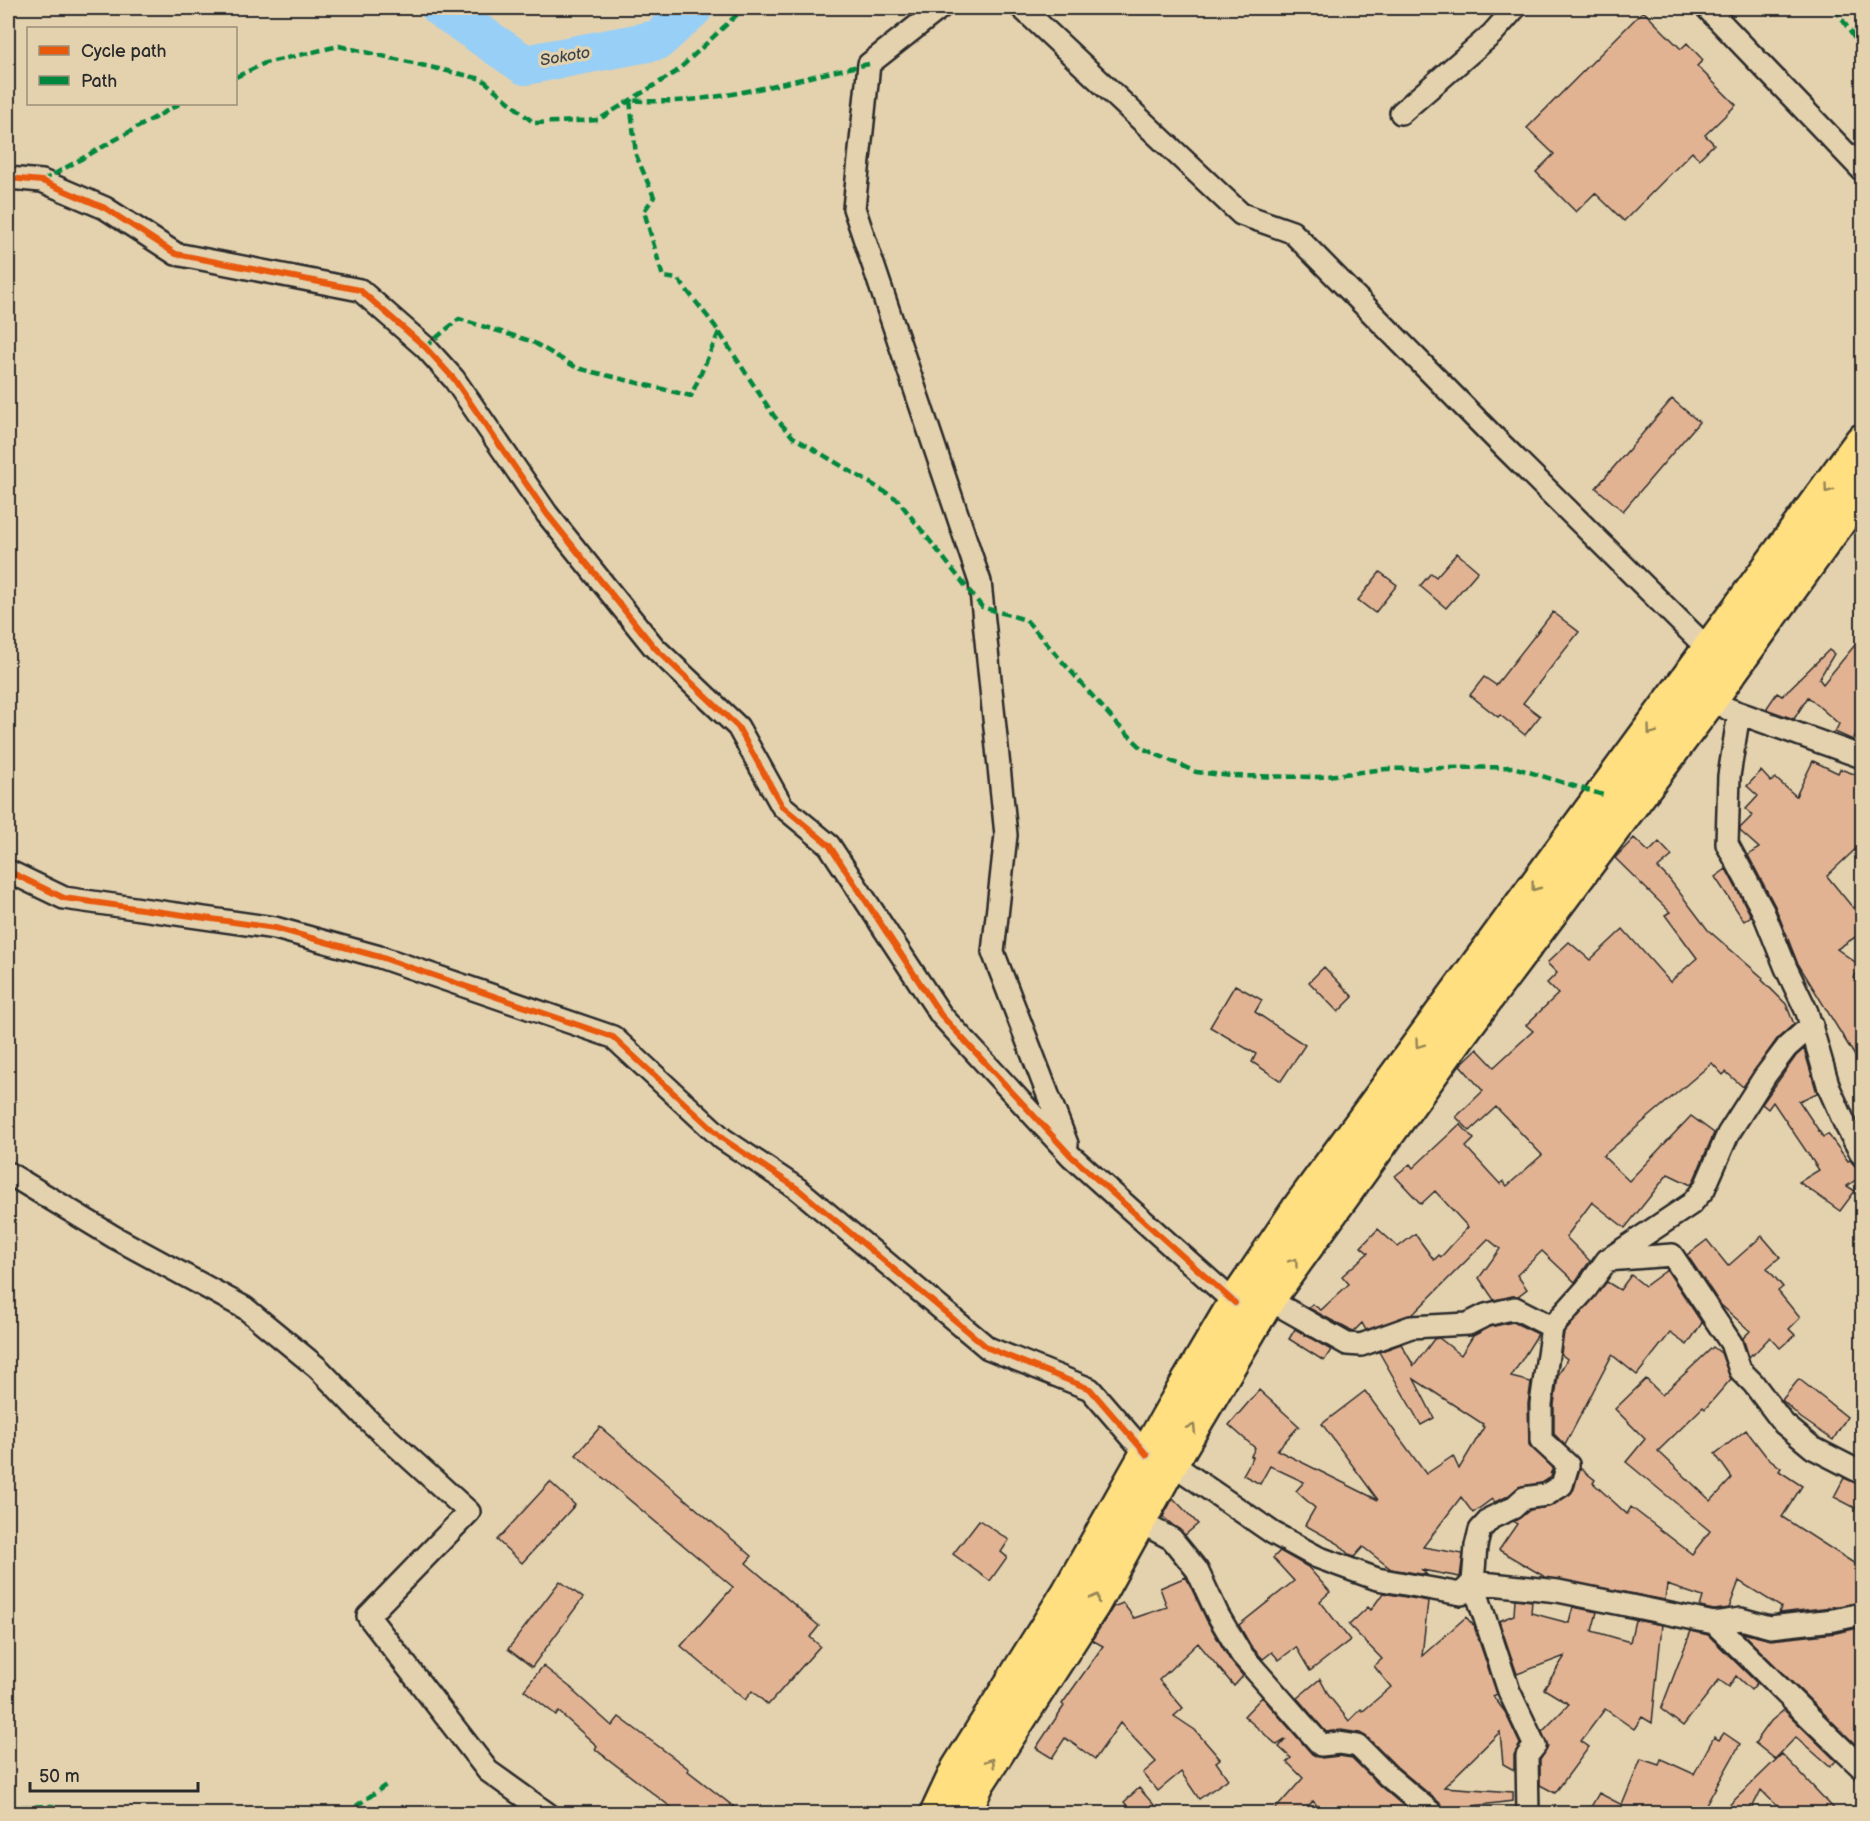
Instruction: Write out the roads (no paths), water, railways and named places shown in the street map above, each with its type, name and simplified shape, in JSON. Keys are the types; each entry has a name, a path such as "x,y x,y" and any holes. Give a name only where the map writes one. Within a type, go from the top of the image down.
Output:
{"main road":[{"path":"937,1814 958,1769 1069,1592 1268,1299 1454,1041 1695,696 1710,651 1863,441"},
{"path":"963,1814 978,1782 1093,1604 1138,1521 1159,1459 1235,1303 1300,1207 1695,696 1863,489"}],"street":[{"path":"940,8 869,64 854,208 980,582 1006,835 993,952 1071,1156"},
{"path":"1022,8 1241,214 1292,232 1710,651"},
{"path":"1401,113 1492,34 1515,8"},
{"path":"1707,8 1863,170"},
{"path":"8,178 42,181 105,208 176,254 360,290 425,346 454,379 547,514 647,639 738,727 782,806 828,845 941,1015 1071,1156 1235,1303"},
{"path":"1695,696 1863,757"},
{"path":"1739,713 1729,776 1727,844 1763,911 1812,1025 1829,1088 1845,1124 1863,1155"},
{"path":"8,871 64,898 275,928 380,957 613,1037 723,1139 798,1189 988,1348 1090,1389 1159,1459 1273,1533 1317,1557 1377,1579 1461,1594 1473,1582"},
{"path":"1528,1814 1527,1756 1535,1746 1509,1691 1473,1582 1480,1530 1491,1518 1513,1508 1524,1498 1546,1496 1562,1485 1568,1465 1541,1440 1541,1404 1552,1327 1586,1289 1606,1260 1690,1203 1704,1189 1728,1134 1765,1076 1787,1047 1812,1025"},
{"path":"8,1173 132,1247 245,1308 318,1368 369,1421 469,1512 368,1616 488,1771 548,1814"},
{"path":"1606,1260 1672,1255 1731,1343 1740,1370 1753,1383 1784,1424 1813,1448 1863,1473"},
{"path":"1268,1299 1347,1344 1361,1345 1411,1327 1468,1324 1486,1315 1515,1308 1552,1327"},
{"path":"1138,1521 1172,1539 1197,1570 1218,1615 1241,1654 1322,1744 1339,1743 1358,1746 1388,1776 1433,1814"},
{"path":"1473,1582 1558,1591 1714,1623 1741,1619 1770,1627 1834,1620 1863,1614"},
{"path":"1714,1623 1863,1768"}],"waterway":[{"name":"Sokoto","path":"441,8 525,65 658,40 693,8"}]}
